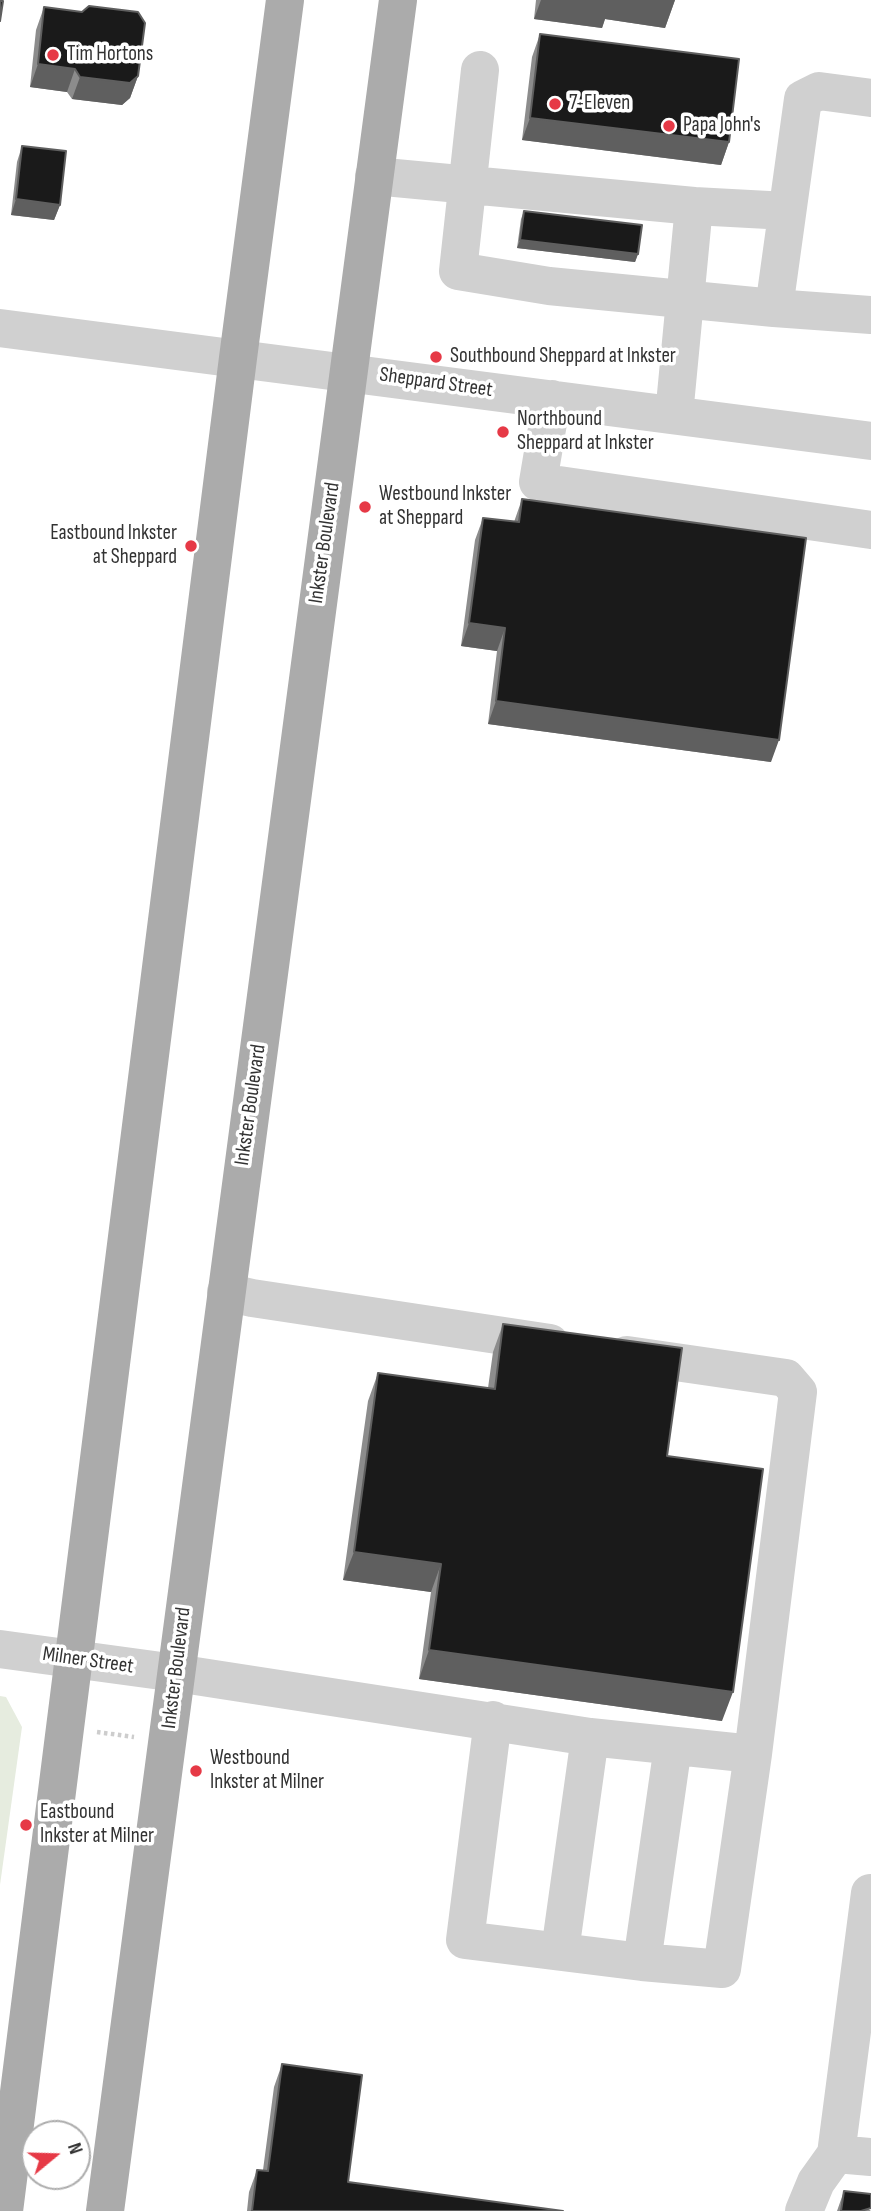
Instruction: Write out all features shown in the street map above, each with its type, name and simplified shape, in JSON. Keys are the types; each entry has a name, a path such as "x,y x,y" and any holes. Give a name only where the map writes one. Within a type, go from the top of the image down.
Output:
{"main road":[{"path":"4,2211 9,2092 65,1728 237,358 285,0"},
{"name":"Inkster Boulevard","path":"105,2211 398,0"}],"street":[{"path":"480,71 458,271 556,239 602,244 685,298 871,315"},
{"path":"774,308 803,99 819,91 871,98"},
{"path":"374,176 468,185 556,239 602,244 694,206 787,211"},
{"path":"674,415 694,206"},
{"name":"Sheppard Street","path":"0,328 871,440"},
{"path":"552,399 538,482 871,530"},
{"path":"226,1293 786,1378 798,1392 722,1969 465,1940 494,1720"},
{"name":"Milner Street","path":"0,1650 176,1673 494,1720 590,1737 752,1754"},
{"path":"560,1951 590,1737"},
{"path":"642,1962 673,1746"},
{"path":"804,2211 816,2182 853,2155 870,1893"}],"path":[{"path":"65,1728 167,1741"}],"shaded area":[{"path":"0,1696 6,1697 22,1727 0,1885"}],"building":[{"path":"89,6 138,12 145,23 138,76 130,83 80,77 75,69 38,64 44,7 82,12"},
{"path":"540,34 739,59 729,142 530,118"},
{"path":"22,146 66,151 60,205 16,199"},
{"path":"524,211 642,225 638,254 520,240"},
{"path":"522,499 806,538 779,740 496,701 505,628 469,623 483,518 519,522"},
{"path":"503,1324 682,1348 667,1456 763,1469 733,1692 429,1650 441,1564 354,1552 378,1373 495,1389"},
{"path":"282,2064 362,2075 348,2182 563,2211 252,2211 257,2170 268,2171"},
{"path":"844,2191 871,2194 871,2208 841,2211"}],"place":[{"name":"Tim Hortons","path":"53,55"},
{"name":"7-Eleven","path":"555,104"},
{"name":"Papa John's","path":"669,126"},
{"name":"Southbound Sheppard at Inkster","path":"436,357"},
{"name":"Northbound Sheppard at Inkster","path":"503,432"},
{"name":"Westbound Inkster at Sheppard","path":"365,507"},
{"name":"Eastbound Inkster at Sheppard","path":"191,546"},
{"name":"Westbound Inkster at Milner","path":"196,1771"},
{"name":"Eastbound Inkster at Milner","path":"26,1825"}]}
